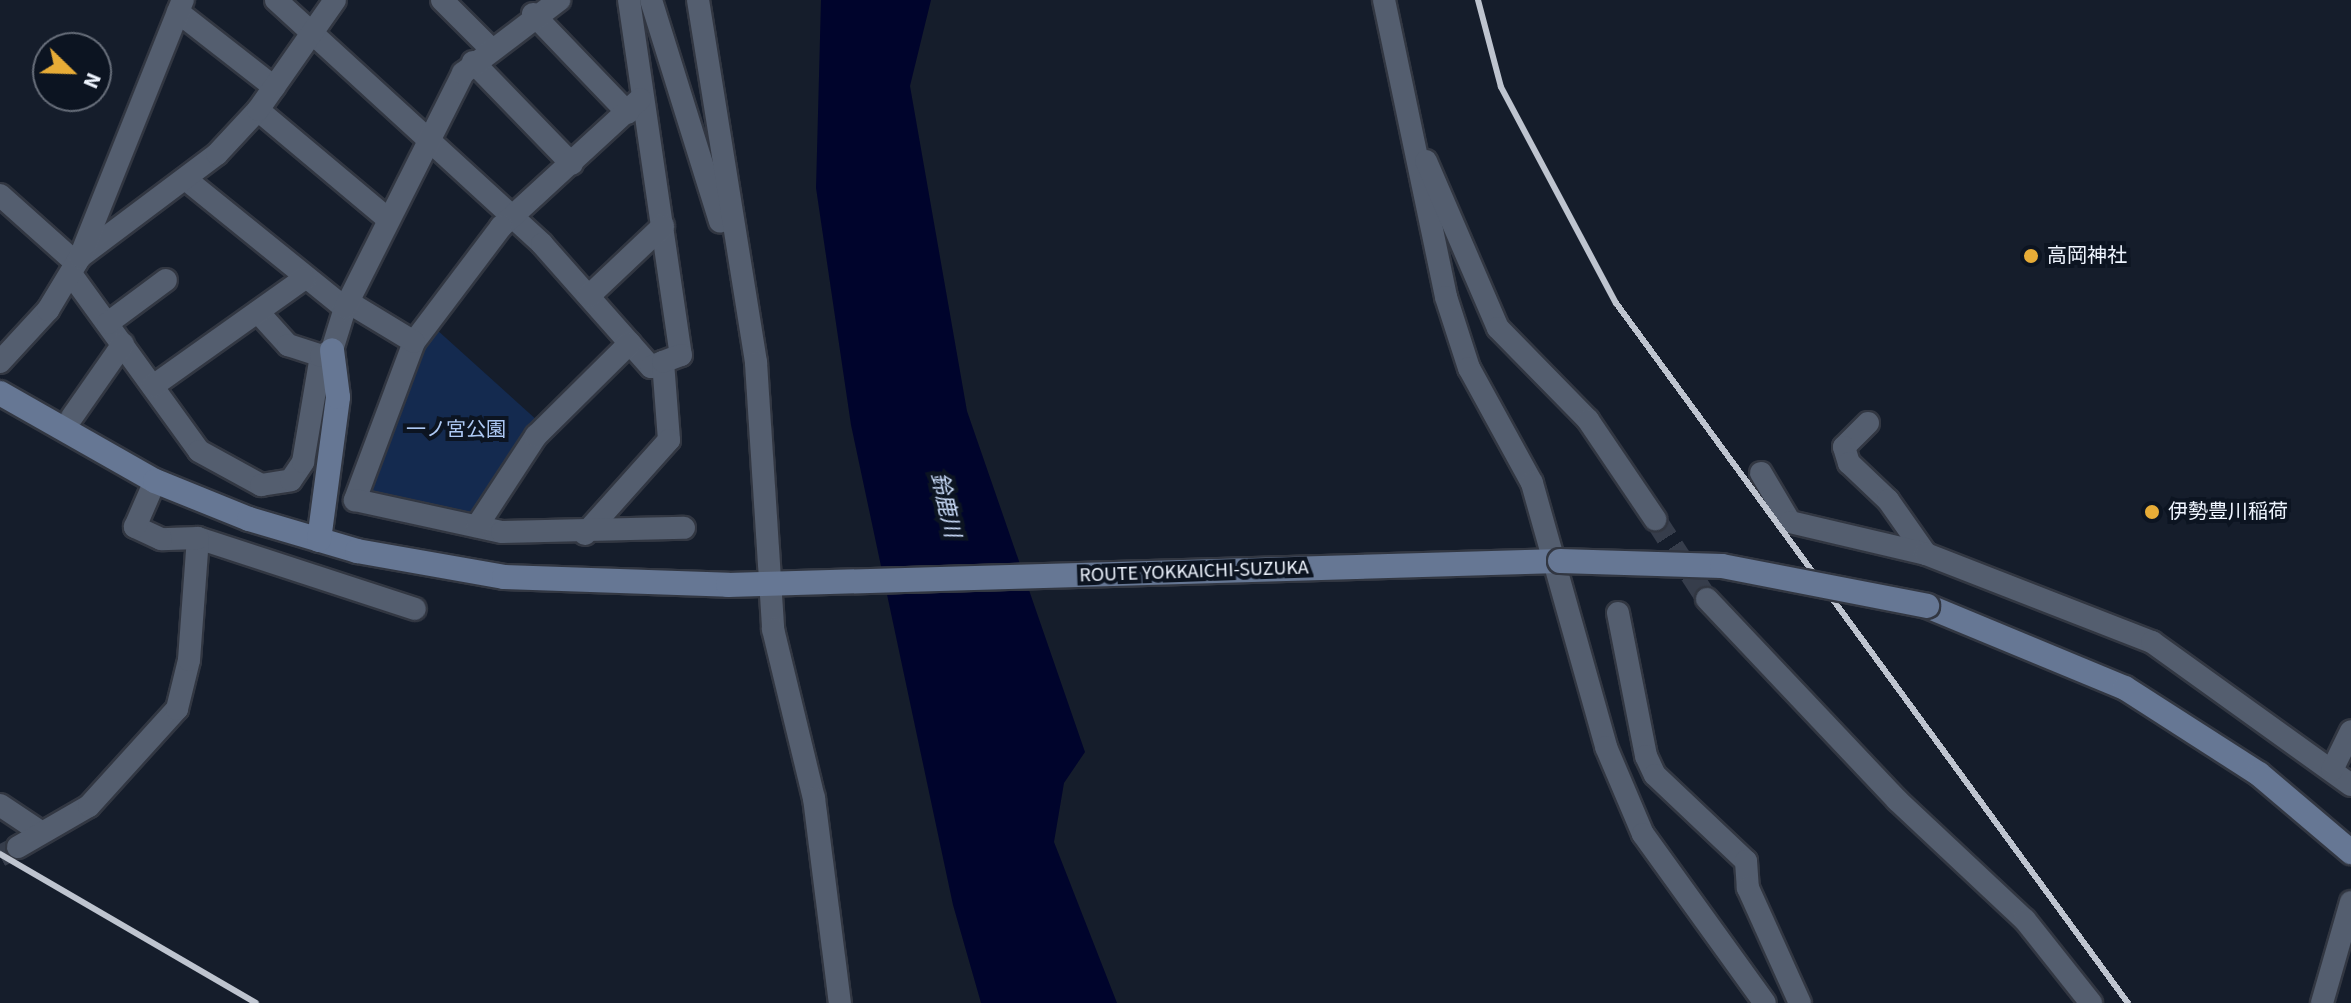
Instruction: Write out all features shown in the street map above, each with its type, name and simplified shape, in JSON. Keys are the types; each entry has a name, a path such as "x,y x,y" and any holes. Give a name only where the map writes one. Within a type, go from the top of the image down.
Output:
{"main road":[{"path":"319,540 338,397 327,353"},
{"name":"ROUTE YOKKAICHI-SUZUKA","path":"0,393 155,481 319,540 518,578 777,584 1529,561 1767,572 1976,622 2056,654 2167,713 2259,774 2351,852"}],"street":[{"path":"276,0 514,219 589,296 651,367 681,355 663,226 634,106 629,0"},
{"path":"75,265 188,181 258,110 335,0"},
{"path":"442,0 482,55 572,164"},
{"path":"0,195 75,265 108,323 209,461 280,485 303,462 327,353 388,219 428,143 482,55 533,14 559,0"},
{"path":"651,0 742,291"},
{"path":"698,0 742,291 756,363 777,584 773,629 814,798 840,1003"},
{"path":"1384,0 1403,108 1469,368 1532,483 1560,561 1606,747 1643,834 1765,1003"},
{"path":"0,362 75,265 181,6 274,87"},
{"path":"533,14 634,106"},
{"path":"634,106 514,219 414,342 355,500 477,526 585,534 684,528"},
{"path":"1403,108 1498,328 1588,420 1655,519"},
{"path":"258,110 388,219"},
{"path":"188,181 305,278 414,342"},
{"path":"589,296 663,226"},
{"path":"153,386 305,278"},
{"path":"108,323 166,280"},
{"path":"258,312 278,338 327,353"},
{"path":"477,526 536,436 630,343"},
{"path":"72,417 123,344"},
{"path":"585,534 669,440 663,362"},
{"path":"1868,423 1844,447 1849,463 1888,500 1926,554"},
{"path":"1761,473 1790,522 1926,554 2152,642 2351,785"},
{"path":"155,481 135,527 161,539 198,538 415,609"},
{"path":"18,847 89,806 171,721 189,660 198,538"},
{"path":"1707,599 1897,800 2025,920 2091,1003"},
{"path":"1618,613 1646,756 1655,775 1746,861 1748,888 1800,1003"},
{"path":"2332,770 2351,731"},
{"path":"0,805 42,833"},
{"path":"2322,1003 2351,902"}],"green space":[{"name":"一ノ宮公園","path":"436,329 539,422 474,516 375,500 368,486 422,344"}],"water":[{"name":"鈴鹿川","path":"821,0 931,0 910,86 967,411 1085,752 1064,783 1054,842 1117,1003 981,1003 953,905 851,425 816,188"}],"tunnel":[{"path":"1655,519 1707,599"},
{"path":"0,856 18,847"}],"railway":[{"path":"1478,0 1501,87 1616,303 2128,1003"},
{"path":"0,854 256,1003"}],"place":[{"name":"高岡神社","path":"2031,256"},
{"name":"伊勢豊川稲荷","path":"2152,512"}]}
